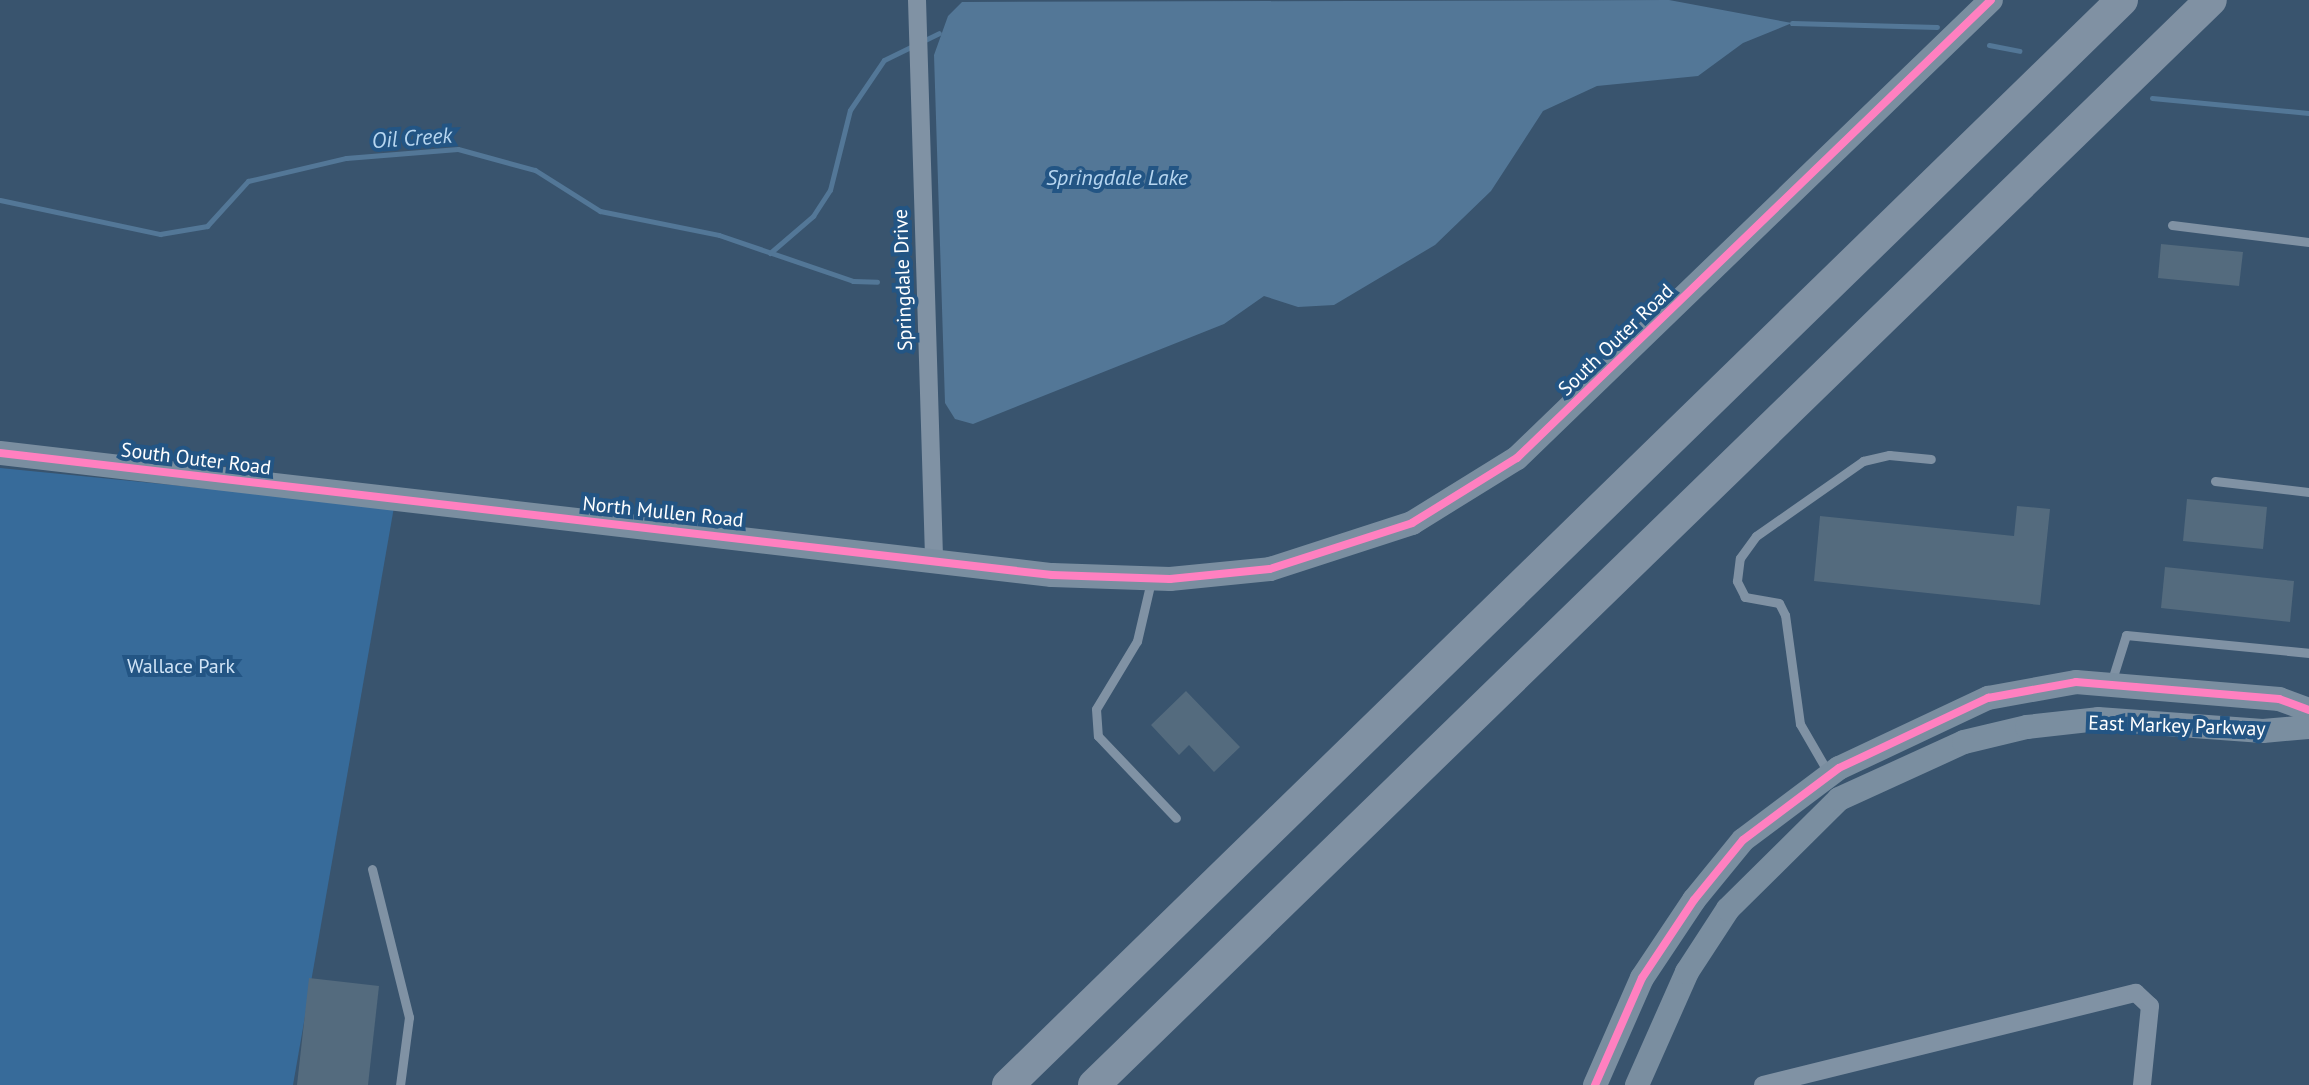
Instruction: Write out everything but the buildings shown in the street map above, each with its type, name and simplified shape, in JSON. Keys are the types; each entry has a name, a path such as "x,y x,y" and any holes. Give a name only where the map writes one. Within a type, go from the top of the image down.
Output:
{"highway":[{"path":"1008,1085 2122,0"},
{"path":"1094,1085 2211,0"}],"street":[{"name":"South Outer Road","path":"1152,578 1191,578 1270,569 1366,542 1499,472 1991,0"},
{"name":"Springdale Drive","path":"917,2 934,558"},
{"name":"South Outer Road","path":"0,453 388,498"},
{"name":"North Mullen Road","path":"388,498 934,558 1052,575 1152,578"},
{"name":"East Markey Parkway","path":"1595,1085 1642,978 1694,900 1743,840 1829,774 1988,698 2111,683 2279,699 2309,710"},
{"name":"East Markey Parkway","path":"1637,1085 1687,972 1728,909 1839,799 1964,742 2027,727 2098,719 2263,731 2309,727"},
{"path":"1763,1085 2136,993 2150,1006 2142,1085"}],"lane":[{"path":"2172,225 2309,242"},
{"path":"1829,774 1800,724 1785,615 1779,603 1745,597 1737,581 1740,558 1756,536 1863,461 1889,455 1931,459"},
{"path":"2215,481 2309,492"},
{"path":"1152,578 1137,641 1096,709 1098,736 1176,818"},
{"path":"2111,683 2126,635 2309,653"},
{"path":"372,869 409,1017 400,1085"}],"green space":[{"name":"Wallace Park","path":"0,468 394,507 293,1085 0,1085"}],"water":[{"name":"Springdale Lake","path":"1669,0 1792,23 1743,43 1698,76 1597,86 1543,111 1491,191 1435,245 1334,305 1298,307 1264,296 1224,324 973,424 955,419 945,403 934,55 948,16 962,2"}],"waterway":[{"path":"1792,23 1937,27"},
{"path":"770,253 813,216 830,190 850,110 884,60 939,33"},
{"path":"1989,45 2019,51"},
{"path":"2152,98 2309,113"},
{"name":"Oil Creek","path":"0,200 160,234 207,226 248,181 346,158 458,149 535,170 600,211 719,235 853,281 877,282"}],"cycle path":[{"path":"0,453 1052,575 1170,579 1270,569 1412,523 1517,458 1991,0"},
{"path":"1595,1085 1642,978 1694,900 1743,840 1839,768 1988,698 2076,682 2279,699 2309,710"}]}
